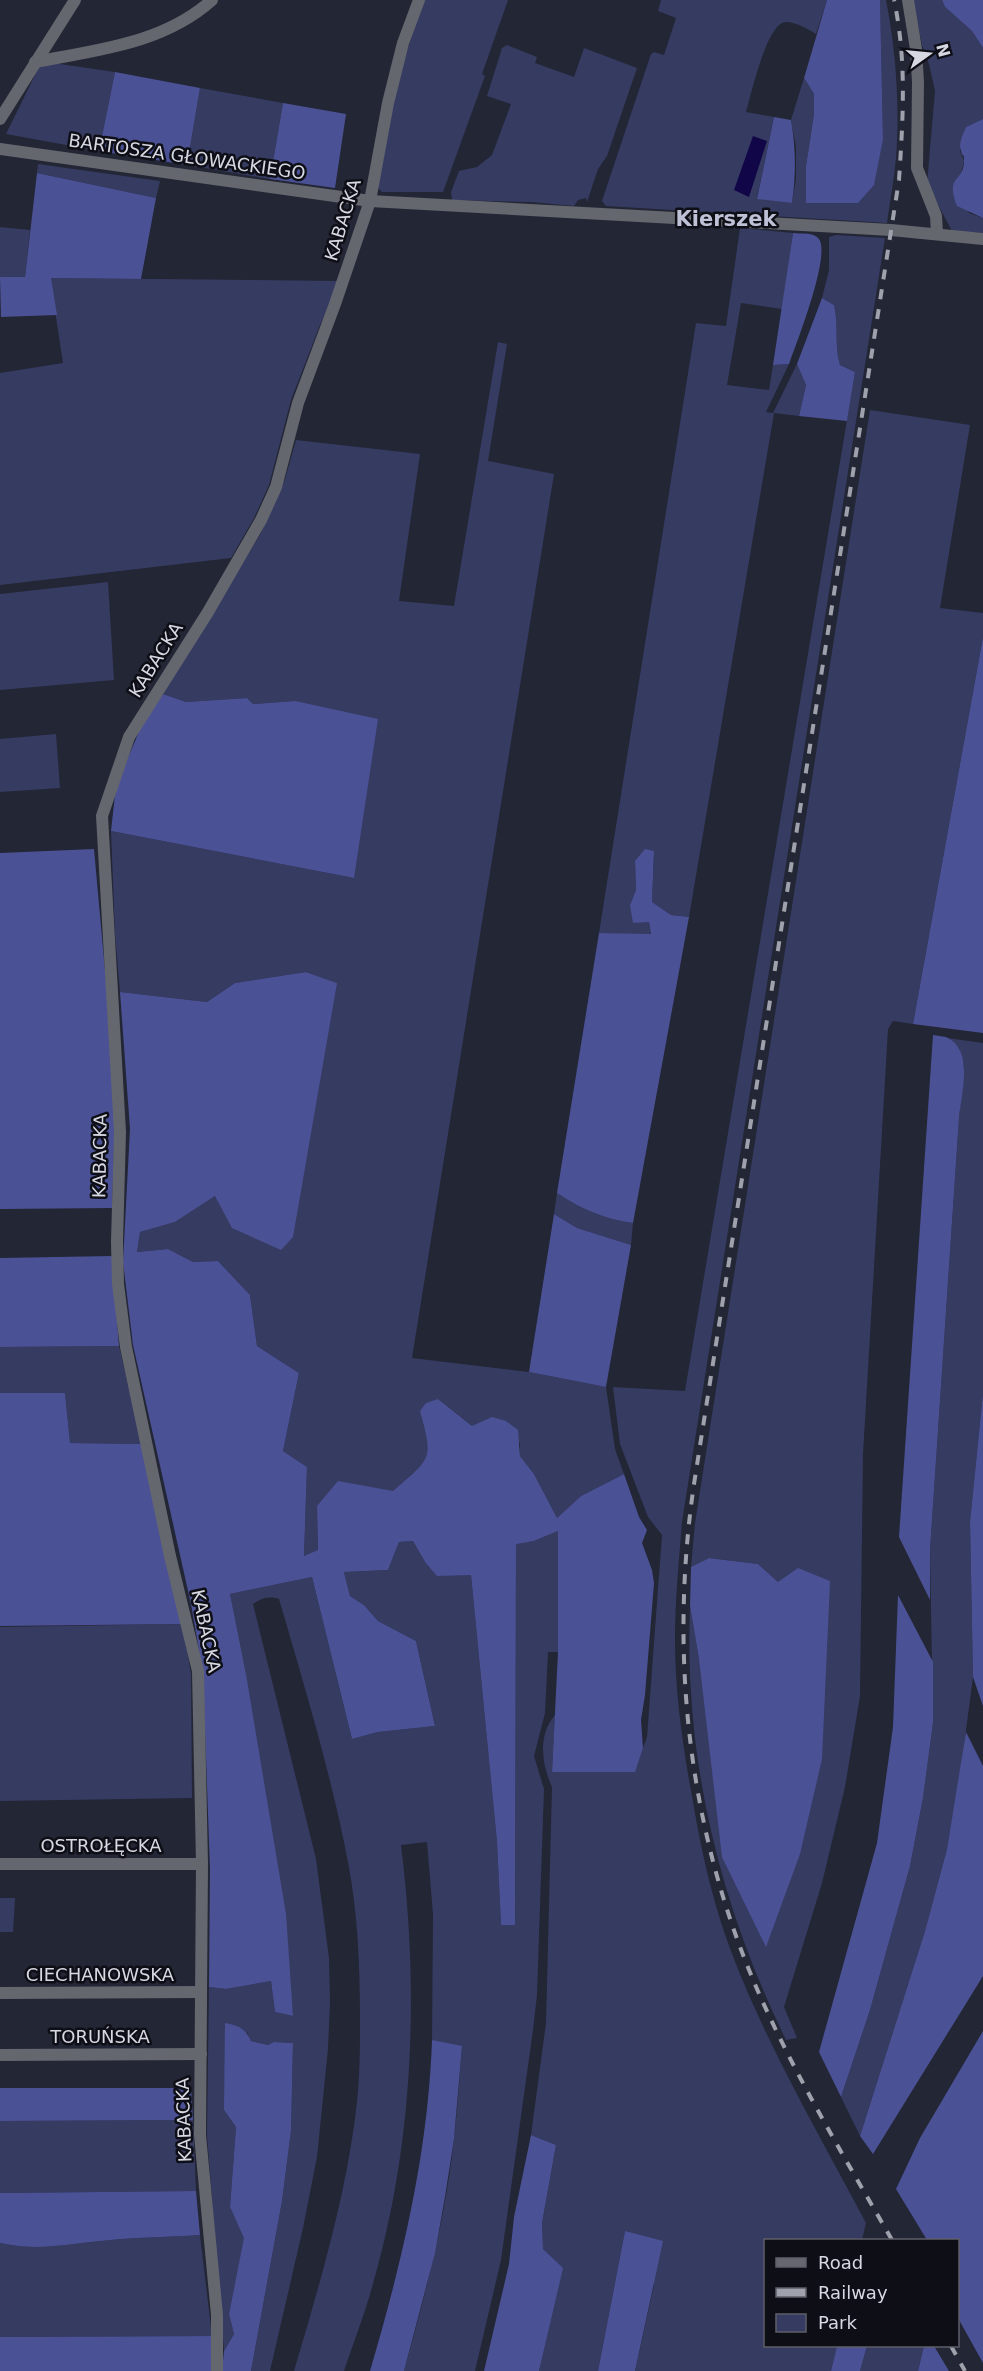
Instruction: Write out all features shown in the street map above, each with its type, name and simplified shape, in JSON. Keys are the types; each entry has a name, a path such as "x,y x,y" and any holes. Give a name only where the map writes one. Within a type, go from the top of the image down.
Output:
{"street":[{"path":"0,119 75,0"},
{"path":"35,62 141,39 185,20 212,0"},
{"name":"KABACKA","path":"218,2371 217,2315 200,2135 202,1864 198,1671 168,1545 126,1347 118,1284 120,1132 102,816 129,737 213,602 261,520 272,495 286,454 298,403 336,304 370,201 388,103 403,44 419,0"},
{"path":"908,0 916,49 918,82 917,168 936,216 937,234"},
{"name":"BARTOSZA GŁOWACKIEGO","path":"0,148 370,201 937,234 983,239"},
{"name":"OSTROŁĘCKA","path":"0,1864 202,1864"},
{"name":"CIECHANOWSKA","path":"0,1993 201,1992"},
{"name":"TORUŃSKA","path":"0,2055 201,2054"}],"green space":[{"path":"423,0 508,0 482,74 485,76 443,192 382,192 378,188 397,83"},
{"path":"661,0 827,0 816,34 798,24 786,22 779,25 772,34 756,76 746,112 774,117 757,198 792,203 796,179 796,147 791,120 804,78 814,94 814,114 806,166 883,139 880,0 886,0 895,59 898,119 896,158 887,223 606,206 602,201 651,54 654,52 664,55 676,18 658,11"},
{"path":"913,0 942,0 945,7 972,31 983,48 983,119 966,127 961,139 960,151 964,161 961,173 969,213 983,218 983,233 952,231 927,184 935,91 922,45"},
{"path":"507,45 537,57 535,63 574,77 584,48 637,68 607,156 598,169 587,202 586,198 578,200 574,206 531,202 452,200 451,192 459,171 477,167 492,155 511,104 487,96 502,48"},
{"path":"53,63 115,72 99,151 6,134 40,65"},
{"path":"200,88 283,103 270,179 187,165"},
{"path":"38,164 160,181 156,198 37,173"},
{"path":"0,227 30,230 25,277 0,277"},
{"path":"740,228 793,233 782,309 741,303 727,385 769,390 773,365 789,364 766,412 773,413 797,364 806,385 799,416 774,413 689,917 671,915 652,902 654,851 635,861 636,890 630,905 649,922 651,935 599,933 696,323 726,326"},
{"path":"836,235 885,238 682,1522 676,1595 675,1660 686,1762 705,1862 720,1920 763,2027 866,2223 862,2239 764,2239 764,2347 837,2347 831,2371 635,2371 654,2285 625,2231 598,2371 539,2371 562,2268 543,2249 542,2223 556,2145 531,2135 546,2023 552,1787 544,1760 544,1741 549,1723 555,1715 552,1772 634,1772 647,1737 662,1535 648,1517 620,1444 613,1387 685,1391 855,372 840,365 834,305 822,298 829,270 829,237"},
{"path":"50,278 341,281 320,325 291,400 269,485 254,518 231,558 0,585 0,373 63,363"},
{"path":"498,342 507,344 488,461 554,474 412,1358 529,1372 606,1387 615,1449 624,1474 581,1496 557,1518 534,1474 520,1456 520,1443 472,1426 438,1399 430,1446 424,1463 393,1491 317,1506 318,1551 304,1556 307,1467 283,1451 299,1373 257,1346 250,1295 218,1261 193,1262 168,1249 137,1252 140,1232 175,1222 215,1196 337,983 306,972 235,983 207,1002 120,992 111,831 354,878 295,701 253,704 247,698 186,702 163,694 261,533 285,479 296,440 420,454 399,601 454,606"},
{"path":"870,410 970,425 940,608 983,613 983,637 913,1024 893,1021 888,1029 863,1454 860,1696 845,1787 822,1883 784,2007 797,2038 786,2040 762,1988 742,1936 711,1829 700,1774 693,1719 690,1663 690,1606 699,1659 778,1582 758,1564 709,1558 691,1567 695,1523"},
{"path":"108,582 114,680 0,690 0,594"},
{"path":"56,734 60,788 0,792 0,739"},
{"path":"947,1038 983,1043 983,1393 970,1522 973,1677 947,1849 925,1931 860,2136 841,2097 870,2010 910,1866 923,1798 933,1723 930,1550 964,1066 959,1048"},
{"path":"557,1193 593,1212 633,1223 631,1245 577,1228 554,1214"},
{"path":"119,1346 142,1444 70,1443 65,1393 0,1393 0,1347"},
{"path":"558,1531 558,1652 548,1652 545,1713 534,1756 544,1789 537,1995 501,2260 475,2371 404,2371 427,2285 446,2197 462,2047 432,2043 433,1914 427,1842 401,1845 410,1954 409,2064 398,2173 371,2292 344,2371 294,2371 332,2238 347,2170 359,2071 359,1960 354,1901 334,1795 279,1599 265,1598 253,1604 316,1859 329,1958 330,2002 328,2049 317,2157 303,2228 270,2371 251,2371 282,2201 291,2131 293,2043 274,2042 268,2045 251,2041 247,2032 224,2110 236,2127 230,2207 245,2238 229,2314 234,2334 224,2351 207,2135 209,1987 226,1989 271,1981 275,2012 293,2016 259,1761 230,1594 312,1577 352,1739 378,1732 435,1726 416,1641 378,1621 364,1605 350,1596 344,1572 388,1570 399,1542 413,1541 425,1562 471,1575 497,1842 501,1925 515,1925 516,1543 534,1541"},
{"path":"183,1624 191,1674 192,1798 0,1801 0,1627"},
{"path":"0,1898 15,1898 13,1932 0,1932"},
{"path":"193,2120 196,2191 0,2193 0,2121"},
{"path":"200,2235 212,2336 0,2337 0,2243 42,2247 122,2239"},
{"path":"867,2347 924,2347 918,2371 860,2371"}],"shaded area":[{"path":"827,0 880,0 883,139 874,185 858,203 806,203 806,166 814,114 814,94 804,78"},
{"path":"942,0 983,0 983,48 972,31 945,7"},
{"path":"115,72 200,88 187,165 99,151"},
{"path":"283,103 346,114 335,188 270,179"},
{"path":"774,117 791,120 795,162 792,203 757,199"},
{"path":"983,119 983,218 957,206 953,188 963,168 964,156 960,145 966,127"},
{"path":"753,136 767,141 749,197 734,190"},
{"path":"37,173 156,198 141,279 51,278 57,315 1,317 0,277 25,277"},
{"path":"793,233 811,234 819,239 820,263 817,281 789,364 773,365"},
{"path":"822,298 834,305 840,365 855,372 847,421 799,416 806,385 797,364"},
{"path":"983,637 983,1033 913,1024"},
{"path":"163,694 186,702 247,698 253,704 295,701 378,719 354,878 111,831 116,786 141,727"},
{"path":"94,849 109,1015 115,1114 112,1208 0,1209 0,853"},
{"path":"645,849 654,851 652,902 671,915 689,917 633,1223 593,1212 557,1193 599,933 651,934 649,922 633,923 630,905 636,890 635,861"},
{"path":"306,972 337,983 293,1237 281,1250 232,1228 215,1196 175,1222 140,1232 137,1252 168,1249 193,1262 218,1261 250,1295 257,1346 299,1373 283,1451 307,1467 304,1556 318,1550 317,1506 338,1481 393,1491 422,1464 428,1449 420,1411 426,1403 438,1399 472,1426 492,1417 506,1421 518,1430 520,1456 534,1474 557,1518 581,1496 624,1474 639,1517 647,1530 642,1543 652,1570 654,1583 641,1720 643,1748 635,1772 552,1772 558,1652 558,1531 534,1541 516,1544 515,1925 501,1925 497,1842 471,1575 437,1576 425,1562 413,1541 399,1542 388,1570 344,1572 350,1596 364,1605 378,1621 416,1641 435,1726 378,1732 352,1739 312,1577 230,1594 247,1680 286,1914 293,2016 275,2012 271,1981 226,1989 209,1987 210,1869 203,1673 191,1604 133,1345 123,1262 130,1129 120,992 207,1002 235,983"},
{"path":"933,1035 946,1037 956,1044 961,1053 964,1074 959,1118 930,1550 930,1600 899,1537"},
{"path":"554,1214 577,1228 631,1245 606,1387 529,1372"},
{"path":"112,1256 119,1346 0,1347 0,1258"},
{"path":"0,1393 65,1393 70,1443 142,1444 183,1624 0,1626"},
{"path":"983,1393 983,1706 973,1677 970,1522"},
{"path":"709,1558 758,1564 778,1582 798,1568 830,1581 822,1759 800,1854 766,1947 722,1857 699,1659 690,1606 691,1567"},
{"path":"898,1595 933,1662 933,1723 923,1798 910,1866 870,2010 841,2097 819,2052 877,1843 893,1727"},
{"path":"966,1732 983,1766 983,1976 873,2154 860,2136 925,1931 947,1849"},
{"path":"225,2023 241,2028 251,2041 268,2045 274,2042 293,2043 291,2131 282,2201 251,2371 222,2371 224,2351 234,2334 229,2314 244,2238 230,2207 236,2127 224,2110"},
{"path":"983,2031 983,2363 959,2320 959,2239 926,2239 896,2189 920,2138"},
{"path":"432,2040 462,2046 454,2139 435,2253 404,2371 370,2371 393,2289 412,2207 425,2124"},
{"path":"0,2088 191,2088 193,2120 0,2121"},
{"path":"531,2135 556,2145 542,2223 543,2249 563,2268 539,2371 484,2371 509,2264 514,2217"},
{"path":"196,2191 200,2235 122,2239 42,2247 0,2243 0,2193"},
{"path":"625,2231 663,2241 635,2371 598,2371"},
{"path":"212,2336 212,2371 0,2371 0,2337"},
{"path":"837,2347 867,2347 860,2371 831,2371"},
{"path":"924,2347 935,2347 949,2371 918,2371"}],"railway":[{"path":"891,2239 788,2053 757,1989 733,1929 700,1804 690,1741 685,1677 684,1613 687,1548 694,1484 899,180 903,112 902,67 894,0"},
{"path":"952,2347 965,2371"}],"district":[{"name":"Kierszek","path":"726,219"}]}
